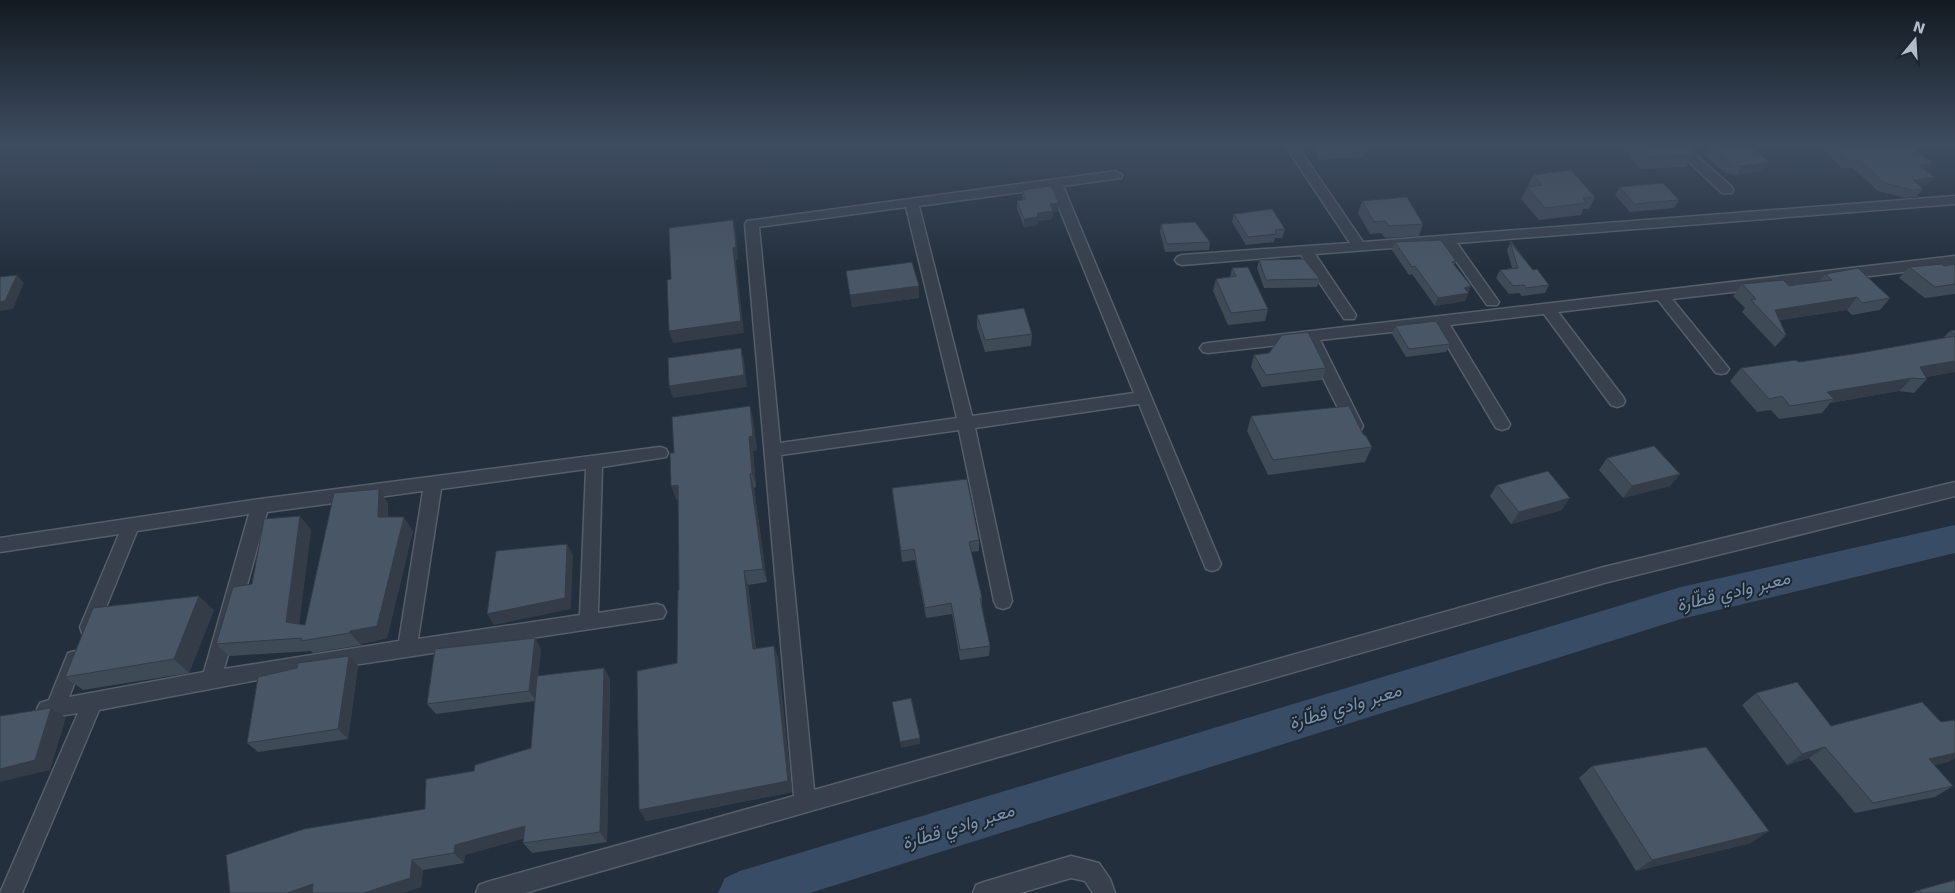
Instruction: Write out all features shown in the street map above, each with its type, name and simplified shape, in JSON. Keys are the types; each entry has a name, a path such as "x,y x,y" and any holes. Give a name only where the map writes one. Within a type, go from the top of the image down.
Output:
{"street":[{"path":"805,802 752,224 1043,186"},
{"path":"1057,186 1142,398 1212,564"},
{"path":"1318,186 1359,246"},
{"path":"1722,186 1727,190"},
{"path":"1182,260 1955,200"},
{"path":"912,203 966,423 1003,600"},
{"path":"1447,239 1492,302"},
{"path":"1305,250 1349,315"},
{"path":"1208,348 1955,261"},
{"path":"1660,295 1721,369"},
{"path":"1547,308 1617,401"},
{"path":"1440,321 1502,424"},
{"path":"1310,336 1360,436"},
{"path":"773,450 1142,398"},
{"path":"0,545 260,506 660,453"},
{"path":"589,622 594,462"},
{"path":"407,648 433,483"},
{"path":"487,893 1604,575 1955,489"},
{"path":"212,679 260,506"},
{"path":"55,708 131,525"},
{"path":"28,713 268,669 657,612"},
{"path":"11,893 93,702"},
{"path":"984,893 1071,867 1091,871 1104,893"}],"building":[{"path":"1051,186 1059,203 1050,204 1053,211 1038,213 1037,217 1024,219 1017,201 1026,199 1022,190"},
{"path":"1585,186 1595,197 1583,198 1587,203 1545,208 1527,187"},
{"path":"1666,186 1679,200 1634,204 1620,187"},
{"path":"1895,186 1919,186 1923,189 1911,190"},
{"path":"1407,197 1423,224 1389,226 1385,221 1374,222 1362,201"},
{"path":"1272,209 1285,229 1275,230 1276,234 1248,237 1234,214"},
{"path":"733,220 736,247 733,248 741,321 669,331 667,280 671,279 669,228"},
{"path":"1195,222 1210,242 1167,244 1161,224"},
{"path":"1441,240 1456,261 1452,262 1471,286 1464,288 1469,293 1438,298 1415,266 1412,267 1395,242"},
{"path":"1510,242 1533,270 1537,269 1549,285 1526,288 1524,285 1513,286 1500,270 1518,268"},
{"path":"1304,259 1320,279 1266,280 1259,260"},
{"path":"912,262 919,286 850,295 846,271"},
{"path":"1942,264 1944,266 1955,264 1955,284 1935,287 1909,267"},
{"path":"1248,267 1268,309 1231,313 1216,279 1236,276 1232,268"},
{"path":"1858,268 1890,298 1862,303 1857,297 1775,310 1786,335 1751,300 1756,299 1742,284 1783,280 1789,286 1832,280 1825,274"},
{"path":"17,275 5,301 0,302 0,277"},
{"path":"1024,308 1032,334 985,340 977,315"},
{"path":"1436,321 1450,344 1409,349 1395,326"},
{"path":"1308,332 1326,368 1266,375 1254,355 1269,353 1282,335"},
{"path":"1955,336 1955,361 1920,367 1927,379 1912,378 1827,392 1834,399 1790,406 1782,396 1769,399 1741,368 1860,353"},
{"path":"741,348 744,375 669,386 668,358"},
{"path":"750,406 753,436 749,437 752,473 750,474 763,569 744,571 753,649 774,646 788,781 639,810 637,671 677,663 679,590 678,485 671,486 670,453 674,453 672,417"},
{"path":"1349,406 1372,447 1273,460 1251,416"},
{"path":"1654,446 1680,474 1632,486 1607,458"},
{"path":"1548,471 1570,498 1519,512 1497,485"},
{"path":"967,479 979,540 969,542 982,598 980,598 990,646 960,650 951,603 925,608 914,549 901,551 892,488"},
{"path":"379,489 378,517 404,517 377,626 350,631 350,633 301,641 302,638 216,644 233,587 252,584 264,519 300,516 286,622 305,625 334,493"},
{"path":"567,544 565,598 487,614 496,551"},
{"path":"199,596 174,659 65,677 93,608"},
{"path":"535,638 529,691 427,704 435,649"},
{"path":"349,656 338,729 247,743 258,677 297,668 298,663"},
{"path":"604,668 600,832 523,843 525,826 455,845 454,853 412,860 410,878 364,893 312,893 313,884 287,893 230,893 226,855 304,829 425,809 426,779 474,771 475,765 531,748 537,676"},
{"path":"1797,682 1831,726 1922,702 1941,722 1955,720 1955,753 1929,759 1953,786 1873,803 1825,747 1802,754 1756,693"},
{"path":"911,698 920,738 900,742 892,702"},
{"path":"51,708 35,760 0,769 0,716"},
{"path":"1706,747 1769,831 1652,860 1592,766"},
{"path":"1955,880 1955,893 1922,893 1919,890"}],"waterway":[{"name":"معبر وادي قطّارة","path":"740,893 1681,603 1955,539"}]}
